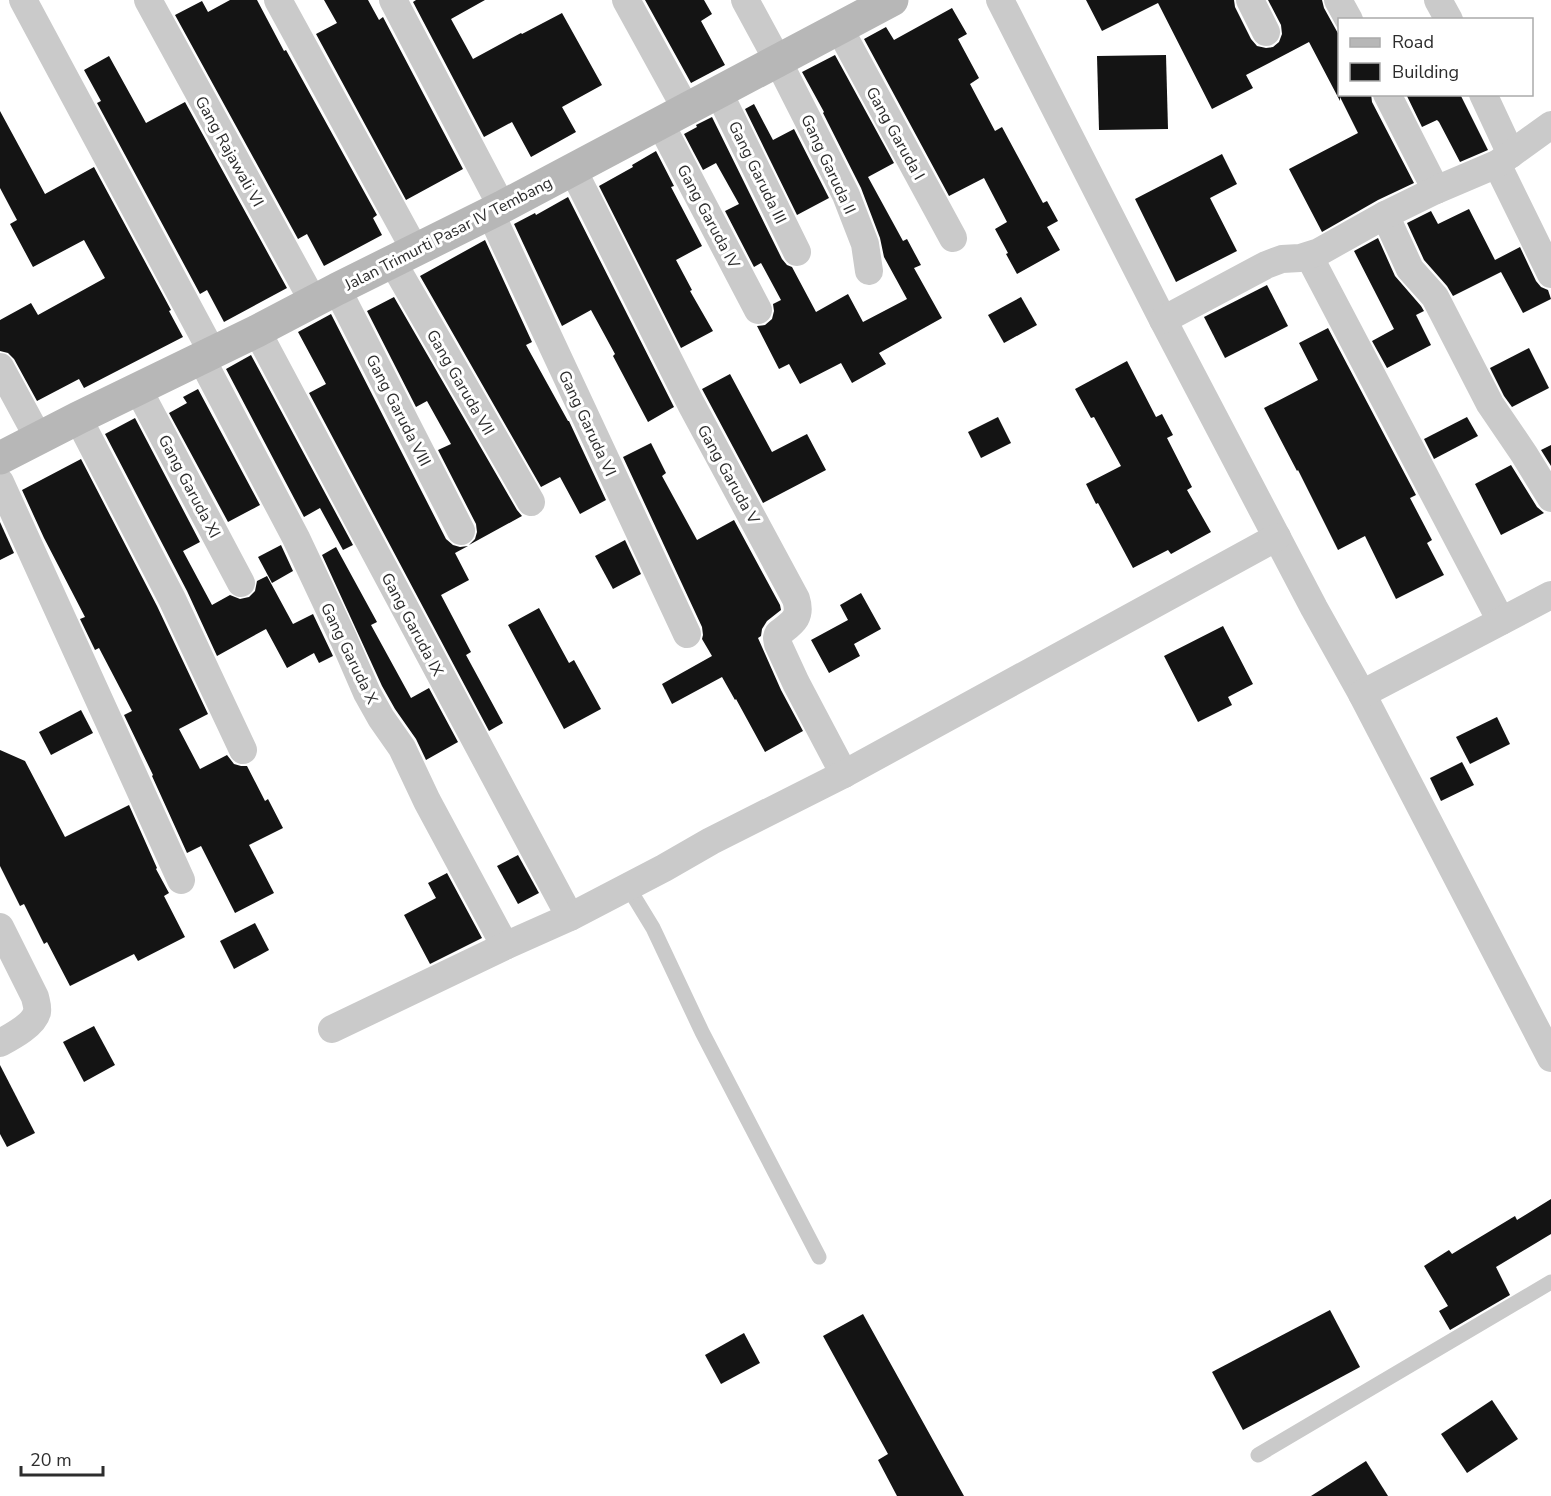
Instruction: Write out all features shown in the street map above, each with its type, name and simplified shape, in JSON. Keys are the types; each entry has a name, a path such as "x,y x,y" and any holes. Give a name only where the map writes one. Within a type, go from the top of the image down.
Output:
{"street":[{"name":"Gang Garuda X","path":"23,0 206,355 296,538 367,693 402,748 427,801 505,946"},
{"name":"Gang Rajawali VI","path":"148,0 325,295"},
{"name":"Gang Garuda VII","path":"278,0 403,255 531,502"},
{"name":"Gang Garuda VI","path":"393,0 496,209 687,634"},
{"name":"Gang Garuda IV","path":"626,0 673,116 758,310"},
{"name":"Gang Garuda II","path":"745,0 846,195 865,244 869,271"},
{"name":"Jalan Trimurti Pasar IV Tembang","path":"0,458 257,331 573,170 778,61 852,15 892,0"},
{"path":"1000,0 1276,537 1362,694 1551,1058"},
{"path":"1250,0 1266,32"},
{"path":"1338,0 1347,18"},
{"path":"1438,0 1448,18"},
{"name":"Gang Garuda I","path":"852,15 953,238"},
{"name":"Gang Garuda III","path":"718,91 797,252"},
{"path":"1388,96 1436,190"},
{"path":"1484,96 1504,159 1551,274"},
{"path":"1163,320 1266,265 1281,259 1300,258 1319,252 1385,215 1504,159 1551,125"},
{"name":"Gang Garuda V","path":"573,170 692,404 796,599 799,607 796,619 778,634 778,644 844,774"},
{"path":"1385,215 1410,269 1435,297 1490,404 1551,498"},
{"path":"1309,256 1501,621"},
{"name":"Gang Garuda VIII","path":"325,295 461,531"},
{"name":"Gang Garuda IX","path":"257,331 570,917"},
{"path":"0,367 39,439"},
{"name":"Gang Garuda XI","path":"138,389 241,583"},
{"path":"78,418 172,599 243,750"},
{"path":"0,482 181,880"},
{"path":"332,1029 570,917 628,887 711,841 844,774 1276,537"},
{"path":"1362,694 1551,595"},
{"path":"0,927 35,997 37,1014 24,1028 0,1043"}],"lane":[{"path":"628,887 653,928 702,1032 819,1257"},
{"path":"1258,1455 1551,1282"}],"building":[{"path":"230,0 257,0 377,215 373,218 382,235 324,266 307,234 298,239 175,15 202,1 208,12"},
{"path":"324,0 368,0 379,20 383,17 463,169 406,200 316,34 337,23"},
{"path":"416,0 485,0 451,19 473,59 562,13 602,85 562,107 576,132 531,157 512,122 484,137 413,2"},
{"path":"645,0 704,0 712,14 701,21 725,65 691,83"},
{"path":"1086,0 1234,0 1235,7 1251,39 1257,46 1266,48 1273,47 1279,42 1282,34 1281,25 1268,0 1322,0 1338,33 1338,96 1371,96 1372,102 1414,183 1378,200 1322,232 1289,169 1358,133 1340,97 1340,101 1309,42 1246,75 1253,88 1212,109 1158,3 1102,31"},
{"path":"952,8 967,34 958,39 979,78 970,84 995,131 1002,127 1043,203 1047,201 1058,221 1047,227 1060,250 1017,274 995,229 1007,222 984,178 949,196 864,39 886,27 894,40"},
{"path":"835,55 894,163 868,177 903,241 907,239 921,265 914,268 942,318 879,353 886,364 852,383 841,363 800,384 789,364 779,369 757,326 765,325 772,319 773,304 781,300 761,263 754,267 725,211 739,204 716,163 703,170 684,134 712,117 782,259 792,267 816,312 848,294 863,322 907,299 884,257 880,238 861,188 802,72"},
{"path":"1166,55 1168,129 1099,130 1097,56"},
{"path":"109,56 146,123 185,102 287,288 224,322 207,290 200,294 97,103 101,101 84,70"},
{"path":"1407,96 1461,96 1488,150 1460,162 1437,120 1422,127"},
{"path":"754,104 773,140 794,129 829,198 797,215 745,109"},
{"path":"0,111 45,194 94,167 171,310 169,311 183,337 84,388 79,379 37,401 14,359 8,353 0,351 0,320 31,303 38,315 105,278 84,240 33,267 10,224 17,220 0,188"},
{"path":"656,151 674,186 671,187 702,246 676,260 692,290 690,291 713,331 681,348 599,186"},
{"path":"1222,154 1237,184 1210,198 1237,251 1176,282 1135,199"},
{"path":"568,197 674,407 648,422 591,310 562,326 514,224"},
{"path":"1469,209 1495,260 1520,247 1536,281 1548,290 1551,299 1523,313 1501,272 1453,296 1424,260 1407,223 1431,211 1438,224"},
{"path":"1378,238 1395,276 1424,311 1416,315 1431,345 1387,368 1372,341 1394,329 1354,251"},
{"path":"485,240 532,342 526,345 569,421 606,500 580,514 560,477 541,487 420,276"},
{"path":"1267,285 1288,326 1225,358 1204,317"},
{"path":"394,297 522,516 469,545 475,539 476,524 438,450 451,444 427,401 416,407 367,311"},
{"path":"1021,297 1037,325 1004,343 988,315"},
{"path":"331,314 446,539 453,545 468,546 455,553 469,580 441,595 471,652 466,655 503,723 489,731 309,393 326,384 298,332"},
{"path":"1328,328 1416,495 1410,498 1432,540 1427,543 1444,575 1396,599 1365,536 1338,550 1264,408 1318,380 1299,343"},
{"path":"1529,348 1549,388 1512,407 1490,368"},
{"path":"251,355 353,545 343,550 320,508 304,517 226,369"},
{"path":"1127,361 1156,417 1162,414 1173,435 1167,438 1192,487 1187,490 1211,532 1171,554 1168,550 1133,568 1086,484 1121,466 1094,417 1091,418 1075,389"},
{"path":"730,374 772,452 807,434 826,470 763,503 702,389"},
{"path":"198,389 260,505 228,522 169,413 187,403 183,397"},
{"path":"998,417 1011,443 981,458 968,432"},
{"path":"1467,417 1478,436 1434,459 1424,439"},
{"path":"135,418 200,542 183,551 212,605 230,595 240,599 249,597 255,591 257,581 267,576 293,624 313,614 333,656 319,663 314,653 287,668 266,629 217,656 187,591 105,434"},
{"path":"651,443 666,473 662,476 697,540 734,520 780,605 781,610 767,621 758,638 781,690 803,731 765,752 722,677 672,704 662,684 712,656 702,639 702,627 623,457"},
{"path":"1551,445 1551,466 1541,450"},
{"path":"81,459 157,606 208,714 179,729 200,769 227,755 234,764 247,766 265,801 268,799 283,828 249,845 274,893 235,913 201,846 187,853 124,715 132,711 99,648 95,650 80,619 85,617 22,490"},
{"path":"1511,465 1537,507 1544,513 1501,535 1475,484"},
{"path":"0,522 14,553 0,560"},
{"path":"625,540 641,574 613,589 595,556"},
{"path":"281,545 293,571 272,583 258,557"},
{"path":"336,547 377,622 371,625 411,698 429,688 458,742 426,760 416,739 382,686 322,555"},
{"path":"861,593 881,629 854,644 860,656 829,673 811,640 848,620 840,605"},
{"path":"539,608 569,663 574,660 601,709 564,729 508,625"},
{"path":"1223,626 1253,684 1228,697 1232,705 1198,722 1164,656"},
{"path":"81,710 93,733 51,755 39,732"},
{"path":"1497,717 1510,744 1470,764 1456,737"},
{"path":"0,750 25,761 65,837 129,805 156,869 169,893 164,896 185,937 138,961 134,954 70,986 47,942 44,944 24,904 20,906 0,866"},
{"path":"1462,762 1474,785 1441,801 1430,778"},
{"path":"518,855 539,893 518,904 497,866"},
{"path":"447,873 482,938 430,964 404,915 436,898 428,883"},
{"path":"255,923 269,950 234,969 220,941"},
{"path":"94,1026 115,1065 84,1082 63,1042"},
{"path":"0,1065 35,1133 7,1147 0,1134"},
{"path":"1551,1199 1551,1234 1496,1267 1510,1295 1450,1330 1439,1311 1448,1306 1424,1266 1449,1250 1452,1254 1515,1216 1517,1220"},
{"path":"1330,1310 1360,1367 1243,1430 1212,1372"},
{"path":"863,1314 964,1496 897,1496 878,1460 888,1454 823,1336"},
{"path":"744,1333 760,1363 721,1384 705,1355"},
{"path":"1492,1400 1518,1439 1467,1473 1441,1434"},
{"path":"1366,1461 1388,1496 1311,1496"}]}
